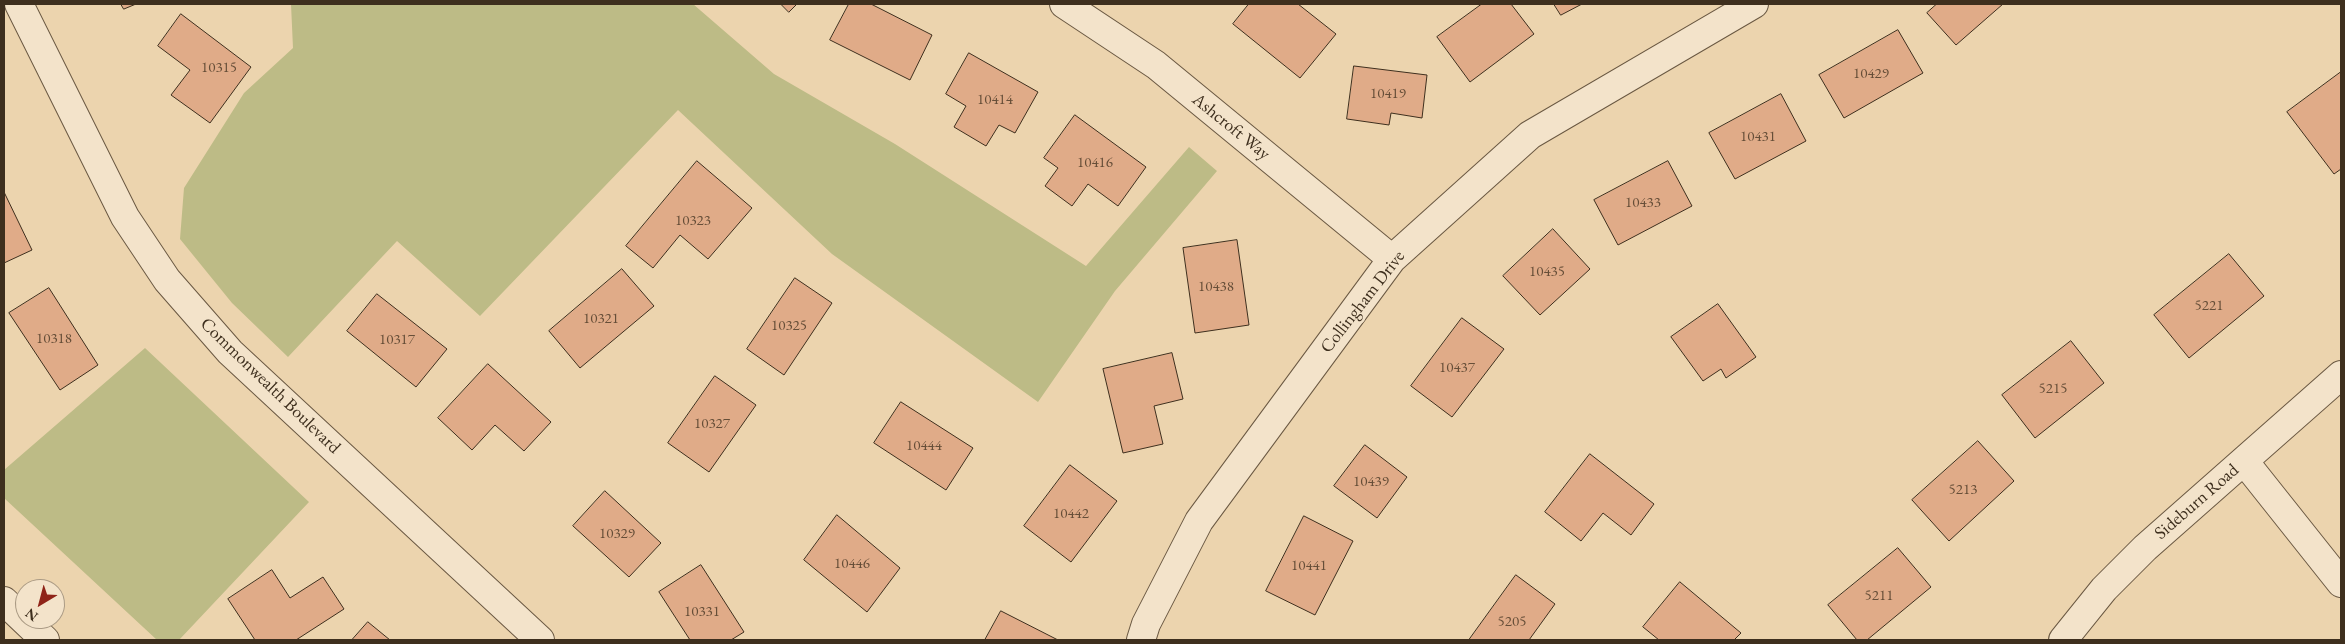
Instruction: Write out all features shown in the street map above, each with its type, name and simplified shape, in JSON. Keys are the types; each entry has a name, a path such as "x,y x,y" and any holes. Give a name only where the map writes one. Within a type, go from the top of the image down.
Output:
{"street":[{"name":"Commonwealth Boulevard","path":"19,4 125,217 166,280 230,352 540,640"},
{"name":"Ashcroft Way","path":"1064,4 1156,65 1392,259"},
{"name":"Collingham Drive","path":"1142,640 1146,624 1199,521 1392,259 1530,135 1754,4"},
{"name":"Sideburn Road","path":"2063,640 2104,589 2145,548 2341,375"},
{"path":"2244,461 2341,584"},
{"path":"4,601 45,640"}],"shaded area":[{"path":"291,4 693,4 774,74 895,144 1086,266 1189,147 1217,171 1115,291 1038,402 832,254 678,110 480,316 397,241 288,357 232,303 180,239 184,188 244,93 293,48"},
{"path":"145,348 309,502 179,640 157,640 4,498 4,470"}],"building":[{"path":"121,4 136,4 124,9"},
{"path":"781,4 797,4 789,12"},
{"path":"849,4 871,4 932,35 910,80 830,40"},
{"path":"1249,4 1298,4 1336,34 1300,78 1233,24"},
{"path":"1482,4 1511,4 1534,34 1470,82 1437,37"},
{"path":"1554,4 1582,4 1561,15"},
{"path":"1937,4 2003,4 1956,45 1927,13"},
{"path":"181,14 251,67 210,123 171,95 190,70 158,46"},
{"path":"1898,30 1923,73 1844,118 1819,75"},
{"path":"969,53 1038,92 1015,133 999,125 986,146 954,127 966,106 946,94"},
{"path":"1354,66 1427,75 1422,118 1391,113 1389,125 1347,119"},
{"path":"2341,72 2341,169 2334,174 2287,112"},
{"path":"1781,94 1806,141 1735,179 1709,133"},
{"path":"1075,115 1146,167 1118,206 1088,184 1072,206 1045,186 1058,168 1044,158"},
{"path":"697,161 752,208 708,259 680,235 653,268 626,246"},
{"path":"1668,161 1692,206 1618,245 1594,200"},
{"path":"4,192 32,250 4,263"},
{"path":"1553,229 1590,269 1540,315 1503,276"},
{"path":"1237,240 1249,325 1195,333 1183,248"},
{"path":"2229,254 2264,296 2189,358 2154,315"},
{"path":"622,269 654,306 580,368 549,331"},
{"path":"795,278 832,303 784,375 747,349"},
{"path":"49,288 98,365 60,390 9,313"},
{"path":"377,294 447,349 416,387 347,331"},
{"path":"1718,304 1756,357 1726,378 1721,369 1703,381 1671,337"},
{"path":"1462,318 1504,349 1452,417 1411,386"},
{"path":"2071,341 2104,383 2035,438 2002,395"},
{"path":"1172,353 1183,399 1154,406 1163,444 1123,453 1103,369"},
{"path":"488,364 551,422 524,451 495,425 472,450 438,418"},
{"path":"715,376 756,405 709,472 668,443"},
{"path":"901,402 973,448 946,490 874,443"},
{"path":"1978,441 2014,481 1949,541 1912,500"},
{"path":"1365,445 1407,477 1377,518 1334,486"},
{"path":"1590,454 1654,504 1631,535 1603,513 1581,541 1545,512"},
{"path":"1070,465 1117,501 1071,562 1024,526"},
{"path":"605,491 661,543 629,577 573,526"},
{"path":"837,515 900,568 867,612 804,560"},
{"path":"1304,516 1353,541 1315,615 1266,591"},
{"path":"1898,548 1931,587 1867,640 1857,640 1828,605"},
{"path":"701,565 744,632 731,640 690,640 659,592"},
{"path":"272,570 290,598 323,577 344,609 296,640 255,640 228,599"},
{"path":"1516,575 1555,604 1529,640 1469,640"},
{"path":"1680,582 1741,633 1734,640 1659,640 1643,627"},
{"path":"1001,611 1058,640 985,640"},
{"path":"368,622 390,640 352,640"}]}
